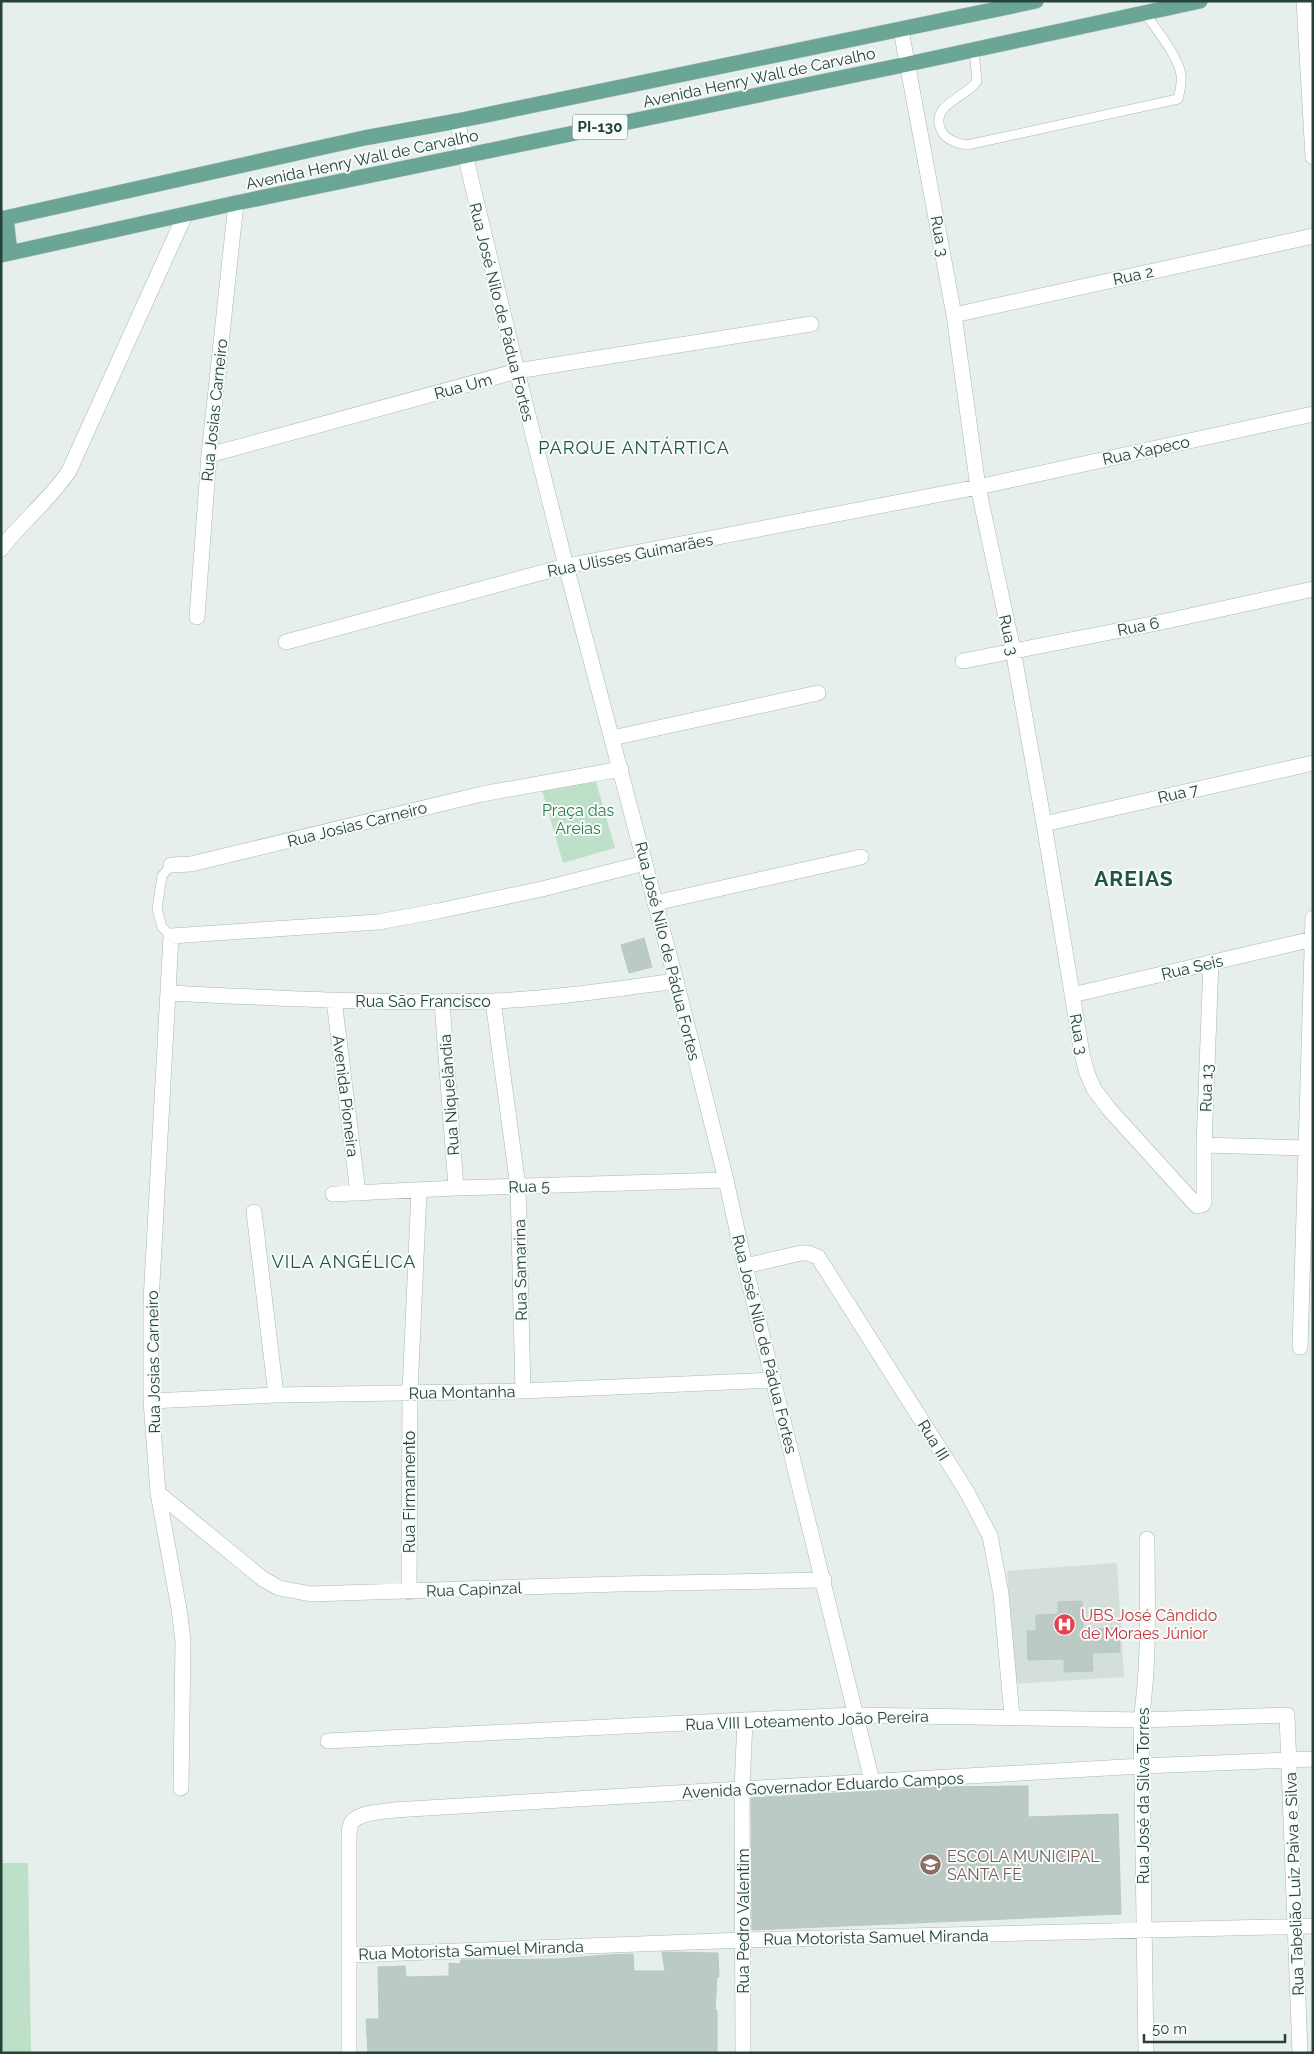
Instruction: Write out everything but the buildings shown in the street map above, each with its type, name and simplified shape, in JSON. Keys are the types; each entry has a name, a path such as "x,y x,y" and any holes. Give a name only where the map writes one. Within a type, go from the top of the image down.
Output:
{"main road":[{"name":"Avenida Henry Wall de Carvalho","path":"4,219 364,138 457,121 1036,1"},
{"name":"Avenida Henry Wall de Carvalho","path":"6,254 236,203 908,64 1200,1"},
{"path":"4,219 6,254"}],"street":[{"path":"1304,1 1313,157"},
{"name":"Rua 3","path":"901,30 954,315 978,487 1013,650 1082,1054 1094,1089 1109,1109 1194,1204"},
{"name":"Rua José Nilo de Pádua Fortes","path":"457,121 566,566 676,981 726,1180 745,1266 824,1580 872,1782"},
{"name":"Rua Josias Carneiro","path":"197,617 209,455 236,203"},
{"path":"1,549 56,489 69,471 185,215"},
{"name":"Rua 2","path":"954,315 1313,236"},
{"name":"Rua Um","path":"209,455 517,371 811,324"},
{"name":"Rua Xapeco","path":"978,487 1313,414"},
{"name":"Rua Ulisses Guimarães","path":"286,642 566,566 978,487"},
{"name":"Rua 6","path":"963,661 1162,622 1313,589"},
{"path":"612,738 818,693"},
{"name":"Rua 7","path":"1044,824 1313,763"},
{"name":"Rua Josias Carneiro","path":"171,865 191,864 482,794 620,769"},
{"path":"655,902 861,857"},
{"path":"171,936 378,922 438,912 542,889 645,863"},
{"path":"1300,1347 1309,1223 1307,1148 1311,1096 1313,918"},
{"name":"Rua Josias Carneiro","path":"171,936 151,1302 150,1400 158,1493 183,1640 181,1788"},
{"name":"Rua Seis","path":"1072,994 1313,940"},
{"name":"Rua 13","path":"1194,1204 1200,1206 1204,1202 1204,1145 1211,962"},
{"name":"Rua São Francisco","path":"168,993 334,1000 493,1001 578,994 676,981"},
{"name":"Avenida Pioneira","path":"334,1000 358,1193"},
{"name":"Rua Samarina","path":"493,1001 518,1187 523,1391"},
{"name":"Rua Niquelândia","path":"442,1002 456,1188"},
{"path":"1204,1145 1307,1148"},
{"name":"Rua 5","path":"333,1194 456,1188 726,1180"},
{"path":"410,1392 419,1190"},
{"path":"254,1212 276,1395"},
{"name":"Rua III","path":"745,1266 801,1253 808,1253 818,1257 967,1492 990,1536 996,1558 1006,1639 1012,1716"},
{"name":"Rua Montanha","path":"150,1400 276,1395 523,1391 773,1380"},
{"name":"Rua Firmamento","path":"409,1592 410,1392"},
{"name":"Rua Capinzal","path":"158,1493 263,1579 279,1588 311,1594 618,1584 824,1580"},
{"name":"Rua José da Silva Torres","path":"1146,2053 1140,1720 1146,1686 1148,1649 1147,1539"},
{"name":"Rua VIII Loteamento João Pereira","path":"328,1741 855,1715 1012,1716 1140,1720 1287,1715"},
{"name":"Rua Tabelião Luiz Paiva e Silva","path":"1287,1715 1300,2053"},
{"name":"Rua Pedro Valentim","path":"743,2053 742,1789 745,1720"},
{"name":"Avenida Governador Eduardo Campos","path":"349,1955 349,1838 351,1824 361,1816 394,1810 742,1789 1142,1766 1313,1759"},
{"name":"Rua Motorista Samuel Miranda","path":"349,1955 744,1940 1313,1926"},
{"path":"349,1955 350,2053"}],"lane":[{"path":"974,50 977,81 945,107 940,114 939,122 940,129 946,138 967,145 1178,99 1181,88 1181,73 1174,58 1145,13"},
{"name":"Rua Josias Carneiro","path":"171,865 162,876 157,910 162,927 171,936"}],"shaded area":[{"name":"UBS José Cândido de Moraes Júnior","path":"1117,1563 1124,1677 1014,1684 1007,1571"}],"green space":[{"name":"Praça das Areias","path":"594,775 615,848 563,863 542,790"},
{"path":"1,1863 28,1863 31,2053 1,2053"}],"place":[{"name":"UBS José Cândido de Moraes Júnior","path":"1065,1624"},
{"name":"ESCOLA MUNICIPAL SANTA FÉ","path":"931,1865"}],"district":[{"name":"PARQUE ANTÁRTICA","path":"634,448"},
{"name":"AREIAS","path":"1134,879"},
{"name":"VILA ANGÉLICA","path":"344,1262"}]}
